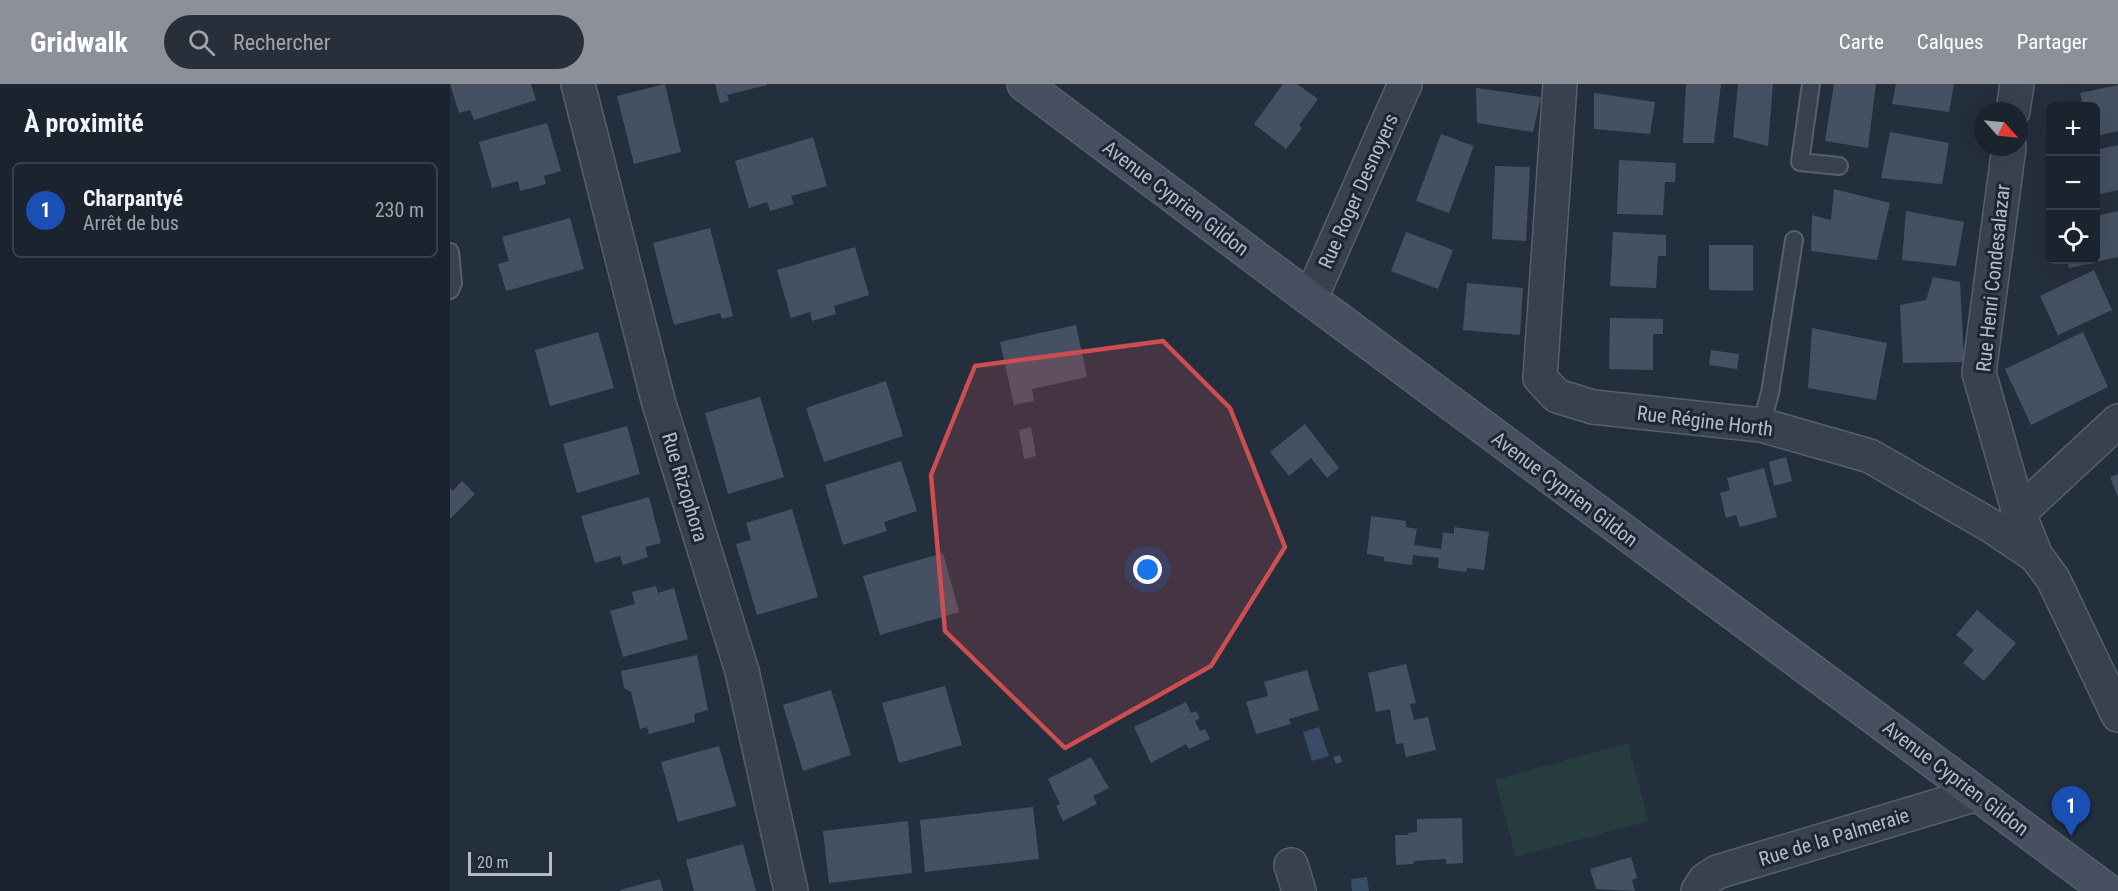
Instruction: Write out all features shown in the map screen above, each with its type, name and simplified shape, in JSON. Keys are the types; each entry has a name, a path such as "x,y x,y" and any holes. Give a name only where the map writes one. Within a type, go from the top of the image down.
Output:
{"street":[{"name":"Rue Rizophora","path":"578,84 658,400 742,671 791,891"},
{"name":"Avenue Cyprien Gildon","path":"1024,84 2108,891"},
{"name":"Rue Régine Horth","path":"1560,84 1540,378 1557,396 1593,407 1761,424 1870,456 1993,527 2036,556 2053,579 2118,715"},
{"path":"2014,102 2017,84"},
{"name":"Rue Roger Desnoyers","path":"1308,297 1317,284 1395,88"},
{"name":"Rue Henri Condesalazar","path":"2008,156 1979,373 2019,513 2036,556"},
{"path":"2019,513 2118,421"},
{"name":"Rue de la Palmeraie","path":"1698,891 1705,880 1717,872 1977,794"}],"lane":[{"path":"1811,84 1800,162 1839,166"},
{"path":"1761,424 1770,393 1794,240"},
{"path":"450,252 453,284 450,290"}],"highlighted area":[{"path":"1163,341 1230,408 1285,547 1211,666 1065,748 945,631 931,475 975,366"}],"green space":[{"path":"1628,743 1648,821 1516,857 1495,780"}],"water":[{"path":"1319,727 1329,756 1312,761 1303,732"},
{"path":"1367,877 1369,891 1352,891 1351,879"}],"building":[{"path":"450,84 531,84 536,100 474,120 470,110 459,113"},
{"path":"665,84 681,152 634,164 617,96"},
{"path":"715,84 767,85 727,95 729,101 720,103"},
{"path":"1283,84 1297,84 1318,99 1299,125 1302,128 1286,149 1254,124"},
{"path":"1686,84 1721,84 1714,143 1683,143"},
{"path":"1738,84 1773,84 1768,146 1733,137"},
{"path":"1834,84 1876,84 1868,148 1825,141"},
{"path":"1896,84 1954,84 1949,112 1892,104"},
{"path":"2118,85 2118,131 2100,135 2100,102 2082,102 2080,93"},
{"path":"1476,88 1541,97 1533,132 1477,123"},
{"path":"1594,93 1655,102 1650,134 1594,129"},
{"path":"547,123 561,171 544,176 546,184 520,191 518,181 492,188 479,142"},
{"path":"1890,132 1949,143 1942,184 1881,178"},
{"path":"1441,134 1474,146 1449,213 1416,201"},
{"path":"813,137 827,186 791,196 794,204 770,211 767,202 749,208 735,161"},
{"path":"2118,145 2118,190 2100,194 2100,156 2100,149"},
{"path":"1619,160 1676,163 1675,182 1665,182 1663,215 1617,214"},
{"path":"1495,166 1530,167 1526,241 1492,239"},
{"path":"1834,189 1890,203 1877,260 1811,251 1812,215 1831,220"},
{"path":"1906,211 1964,222 1956,266 1902,260"},
{"path":"2118,211 2118,257 2100,261 2100,215"},
{"path":"570,218 584,269 506,291 498,264 509,261 502,237"},
{"path":"710,228 733,316 722,319 720,313 674,325 653,243"},
{"path":"1406,232 1453,250 1438,289 1391,271"},
{"path":"1613,232 1666,235 1666,256 1658,256 1656,288 1610,286"},
{"path":"1709,245 1753,245 1753,291 1709,290"},
{"path":"855,247 869,295 834,306 836,314 812,321 810,312 791,318 777,270"},
{"path":"2068,264 2087,264 2069,268"},
{"path":"2094,270 2112,310 2058,335 2040,296"},
{"path":"1933,277 1960,282 1964,362 1903,363 1900,305 1926,300"},
{"path":"1467,283 1523,288 1520,335 1463,330"},
{"path":"1610,318 1663,319 1663,334 1653,334 1653,370 1609,369"},
{"path":"1076,325 1087,377 1032,389 1034,401 1014,405 1000,342"},
{"path":"1812,328 1887,343 1876,400 1808,388"},
{"path":"598,332 614,388 550,406 535,350"},
{"path":"2083,332 2108,387 2031,425 2005,369"},
{"path":"1711,350 1739,354 1737,369 1709,365"},
{"path":"886,381 903,436 824,462 806,408"},
{"path":"760,397 784,477 728,494 705,413"},
{"path":"1305,424 1339,468 1327,478 1311,458 1289,476 1270,452"},
{"path":"627,426 640,474 577,493 563,444"},
{"path":"1031,427 1036,456 1024,459 1019,430"},
{"path":"1786,457 1792,481 1774,486 1769,462"},
{"path":"901,461 917,511 884,522 887,531 843,545 825,485"},
{"path":"1764,468 1777,517 1740,527 1736,515 1726,518 1720,493 1730,490 1727,478"},
{"path":"2118,474 2118,497 2110,477"},
{"path":"462,481 475,494 450,519 450,488 453,491"},
{"path":"649,497 661,543 645,547 648,557 623,565 620,556 595,563 581,516"},
{"path":"792,509 818,597 757,615 736,544 751,540 746,523"},
{"path":"1371,516 1406,521 1406,527 1417,529 1414,545 1441,549 1443,532 1454,534 1454,527 1489,532 1484,570 1467,568 1466,572 1438,568 1439,558 1413,555 1412,565 1384,561 1384,557 1367,554"},
{"path":"943,553 959,612 880,635 863,576"},
{"path":"656,586 658,593 674,588 688,639 623,657 610,611 635,604 632,592"},
{"path":"1977,610 2016,643 1984,681 1963,663 1974,650 1956,635"},
{"path":"697,655 708,710 694,714 695,722 649,734 647,727 640,729 631,692 624,688 621,671"},
{"path":"1406,664 1416,703 1410,704 1414,720 1428,717 1436,750 1406,757 1403,743 1396,744 1390,709 1376,712 1368,673"},
{"path":"1307,670 1319,710 1289,719 1291,724 1256,734 1246,702 1268,696 1264,682"},
{"path":"945,686 962,745 899,763 882,703"},
{"path":"831,690 851,755 803,771 783,705"},
{"path":"1186,702 1191,713 1196,711 1200,718 1195,721 1200,731 1205,729 1210,739 1189,749 1186,744 1151,763 1134,727"},
{"path":"719,746 736,806 678,822 661,762"},
{"path":"1340,755 1342,762 1336,764 1333,757"},
{"path":"1091,757 1109,788 1093,796 1097,804 1063,821 1056,806 1060,804 1048,779"},
{"path":"1033,807 1039,859 925,872 920,820"},
{"path":"1462,818 1463,863 1446,864 1446,859 1414,861 1413,864 1396,865 1395,835 1417,832 1417,819"},
{"path":"908,821 912,873 829,883 823,831"},
{"path":"743,844 756,891 694,891 686,860"},
{"path":"1631,857 1637,878 1632,880 1635,891 1596,889 1590,869"},
{"path":"660,879 663,891 620,891 620,890"}],"place":[{"name":"Charpantyé","path":"2071,836"}]}
